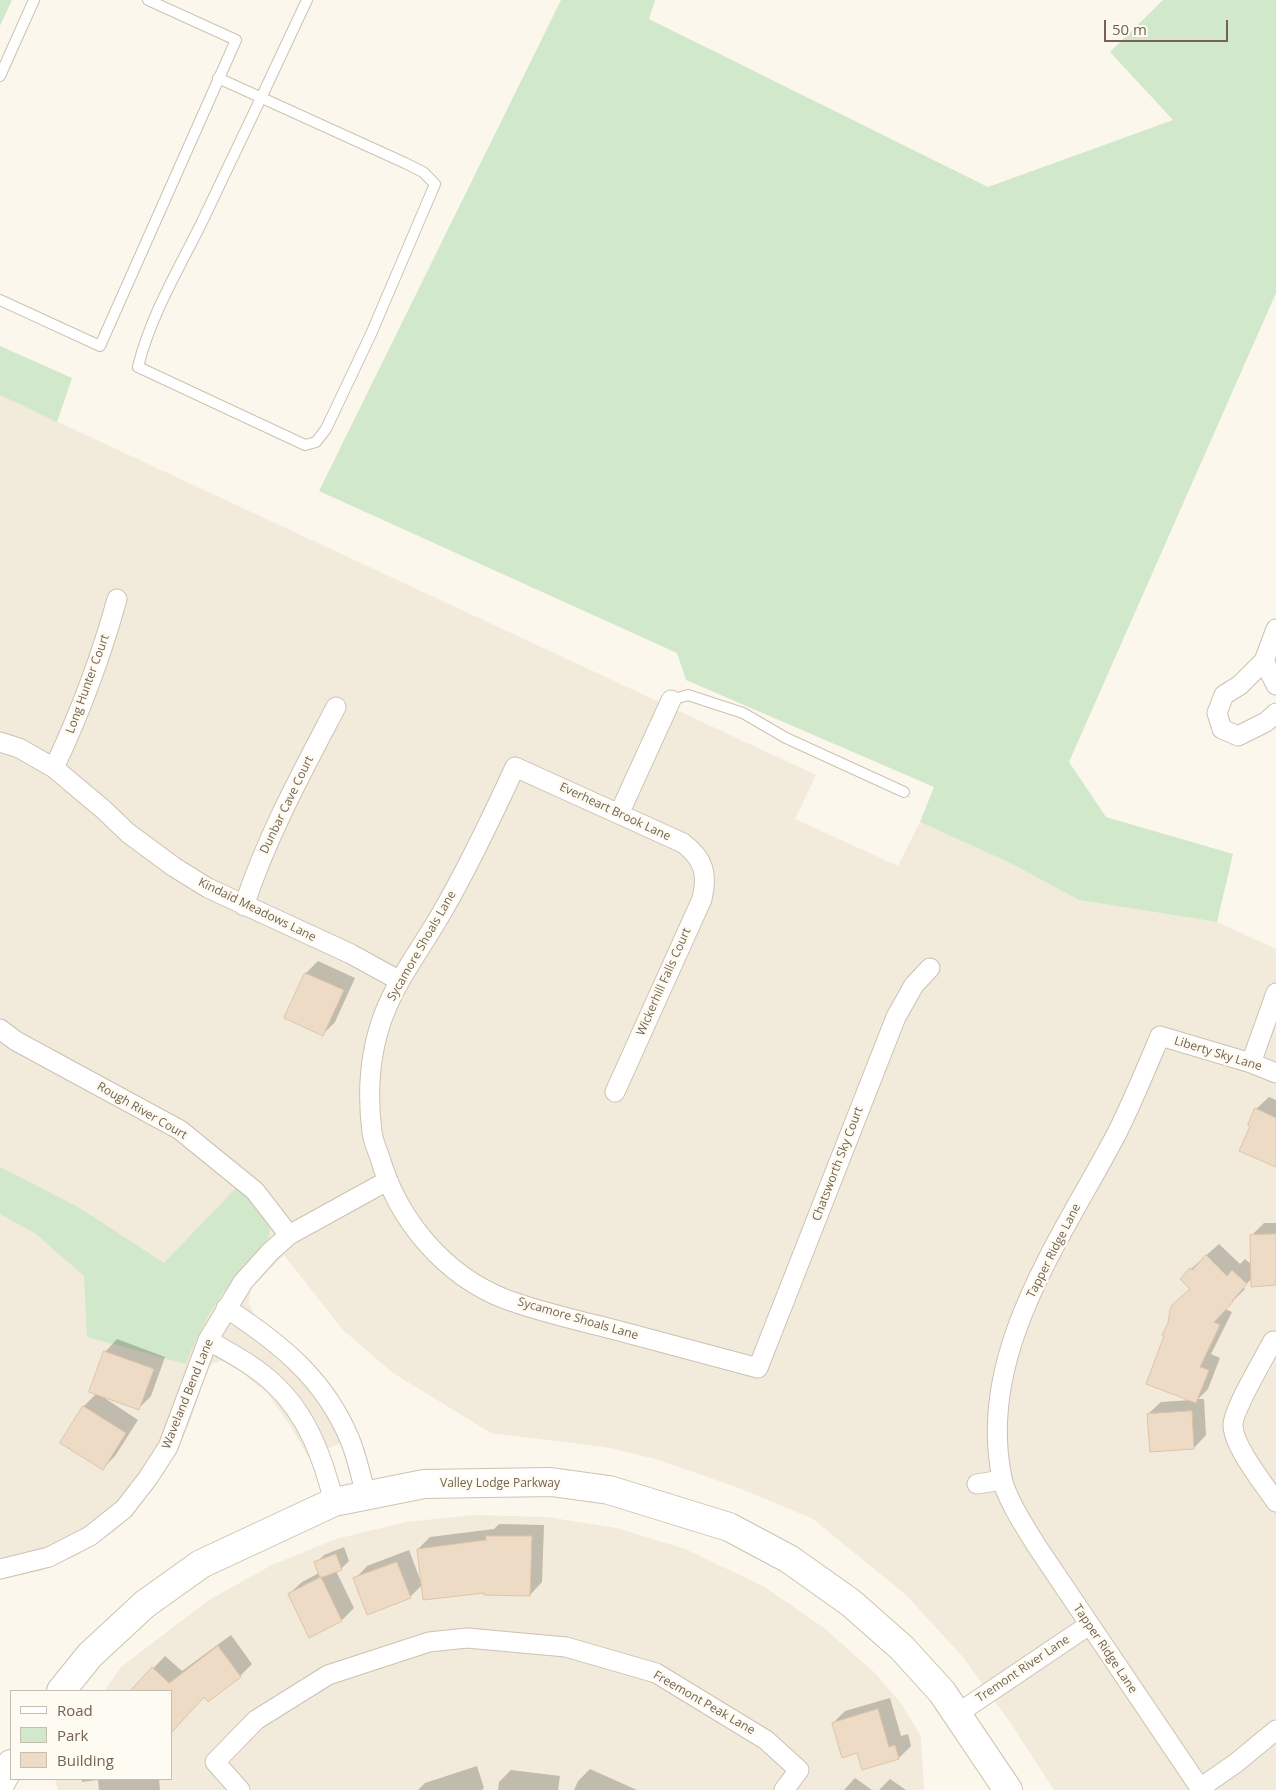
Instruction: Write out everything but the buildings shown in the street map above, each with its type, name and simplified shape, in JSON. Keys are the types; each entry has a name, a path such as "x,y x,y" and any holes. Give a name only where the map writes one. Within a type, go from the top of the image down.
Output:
{"street":[{"name":"Long Hunter Court","path":"54,768 82,705 107,636 117,599"},
{"path":"1276,630 1264,661 1240,685 1224,695 1217,713 1222,728 1238,736 1266,722 1276,713"},
{"path":"1264,661 1276,685"},
{"path":"619,814 671,700"},
{"name":"Dunbar Cave Court","path":"244,906 270,837 336,707"},
{"name":"Kindaid Meadows Lane","path":"0,742 19,748 54,768 128,833 166,861 208,888 351,954 400,981"},
{"name":"Everheart Brook Lane","path":"515,767 682,843 699,858 704,870"},
{"name":"Sycamore Shoals Lane","path":"515,767 483,837 460,881 400,981 384,1014 370,1078 372,1134 387,1181 415,1230 454,1268 478,1286 505,1298 552,1314 758,1368"},
{"name":"Wickerhill Falls Court","path":"615,1092 702,899 705,886 704,870"},
{"name":"Chatsworth Sky Court","path":"758,1368 896,1017 914,985 930,968"},
{"path":"1251,1062 1276,993"},
{"name":"Rough River Court","path":"0,1029 16,1041 180,1130 255,1191 289,1235"},
{"name":"Liberty Sky Lane","path":"1160,1036 1251,1062 1276,1073"},
{"name":"Tapper Ridge Lane","path":"1160,1036 1133,1100 1051,1253 1031,1293 1015,1334 1004,1368 998,1401 997,1442 1002,1480 1015,1509 1036,1545 1200,1788 1236,1763 1276,1730"},
{"name":"Waveland Bend Lane","path":"0,1570 49,1557 90,1536 124,1509 148,1478 168,1447 208,1340 243,1282 270,1252 289,1235 387,1181"},
{"path":"226,1308 286,1351 326,1395 342,1420 351,1442 366,1495"},
{"path":"208,1340 244,1361 273,1382 293,1405 318,1450 334,1502"},
{"path":"1273,1342 1239,1407 1233,1424 1236,1440 1276,1502"},
{"path":"976,1484 1002,1480"},
{"name":"Valley Lodge Parkway","path":"62,1690 90,1655 110,1636 145,1604 193,1570 210,1560 334,1502 424,1484 551,1482 609,1490 729,1528 789,1559 851,1603 902,1648 942,1692 1008,1790"},
{"name":"Tremont River Lane","path":"957,1714 1089,1625"},
{"name":"Freemont Peak Lane","path":"240,1790 215,1762 256,1720 328,1675 429,1642 468,1638 566,1647 656,1673 766,1740 799,1770 784,1790"},
{"path":"0,1784 10,1766"}],"lane":[{"path":"0,76 34,0"},
{"path":"0,300 100,346 236,40 148,0"},
{"path":"218,78 262,97 405,163 423,172 435,184 371,334 326,429 316,442 305,444 138,367 142,350 165,297 262,97 307,0"},
{"path":"671,700 688,694 743,713 786,738 904,792"}],"shaded area":[{"path":"0,395 816,775 795,819 898,866 920,822 1010,863 1079,900 1217,922 1276,949 1276,1790 1054,1790 1010,1722 962,1656 906,1595 813,1519 742,1489 656,1459 605,1447 491,1433 393,1373 343,1330 284,1255 252,1287 248,1302 255,1316 289,1343 356,1436 308,1457 290,1425 268,1394 230,1363 221,1361 212,1364 207,1370 192,1416 179,1447 135,1512 115,1531 76,1556 40,1571 0,1580"},
{"path":"475,1515 546,1517 617,1528 685,1549 763,1586 824,1628 874,1672 900,1702 921,1736 924,1790 58,1790 55,1780 172,1780 172,1690 105,1690 121,1667 209,1600 272,1565 336,1539 406,1522"}],"green space":[{"path":"0,0 12,0 0,26"},
{"path":"561,0 655,0 649,19 988,187 1173,120 1110,52 1163,0 1276,0 1276,293 1069,762 1106,817 1233,854 1217,922 1079,900 1010,863 920,822 934,787 686,680 677,653 319,491"},
{"path":"0,346 72,378 57,422 0,395"},
{"path":"0,1167 78,1207 164,1263 237,1187 257,1206 266,1218 269,1223 270,1234 262,1248 237,1274 220,1298 204,1323 186,1364 87,1337 84,1276 36,1234 0,1214"}]}
